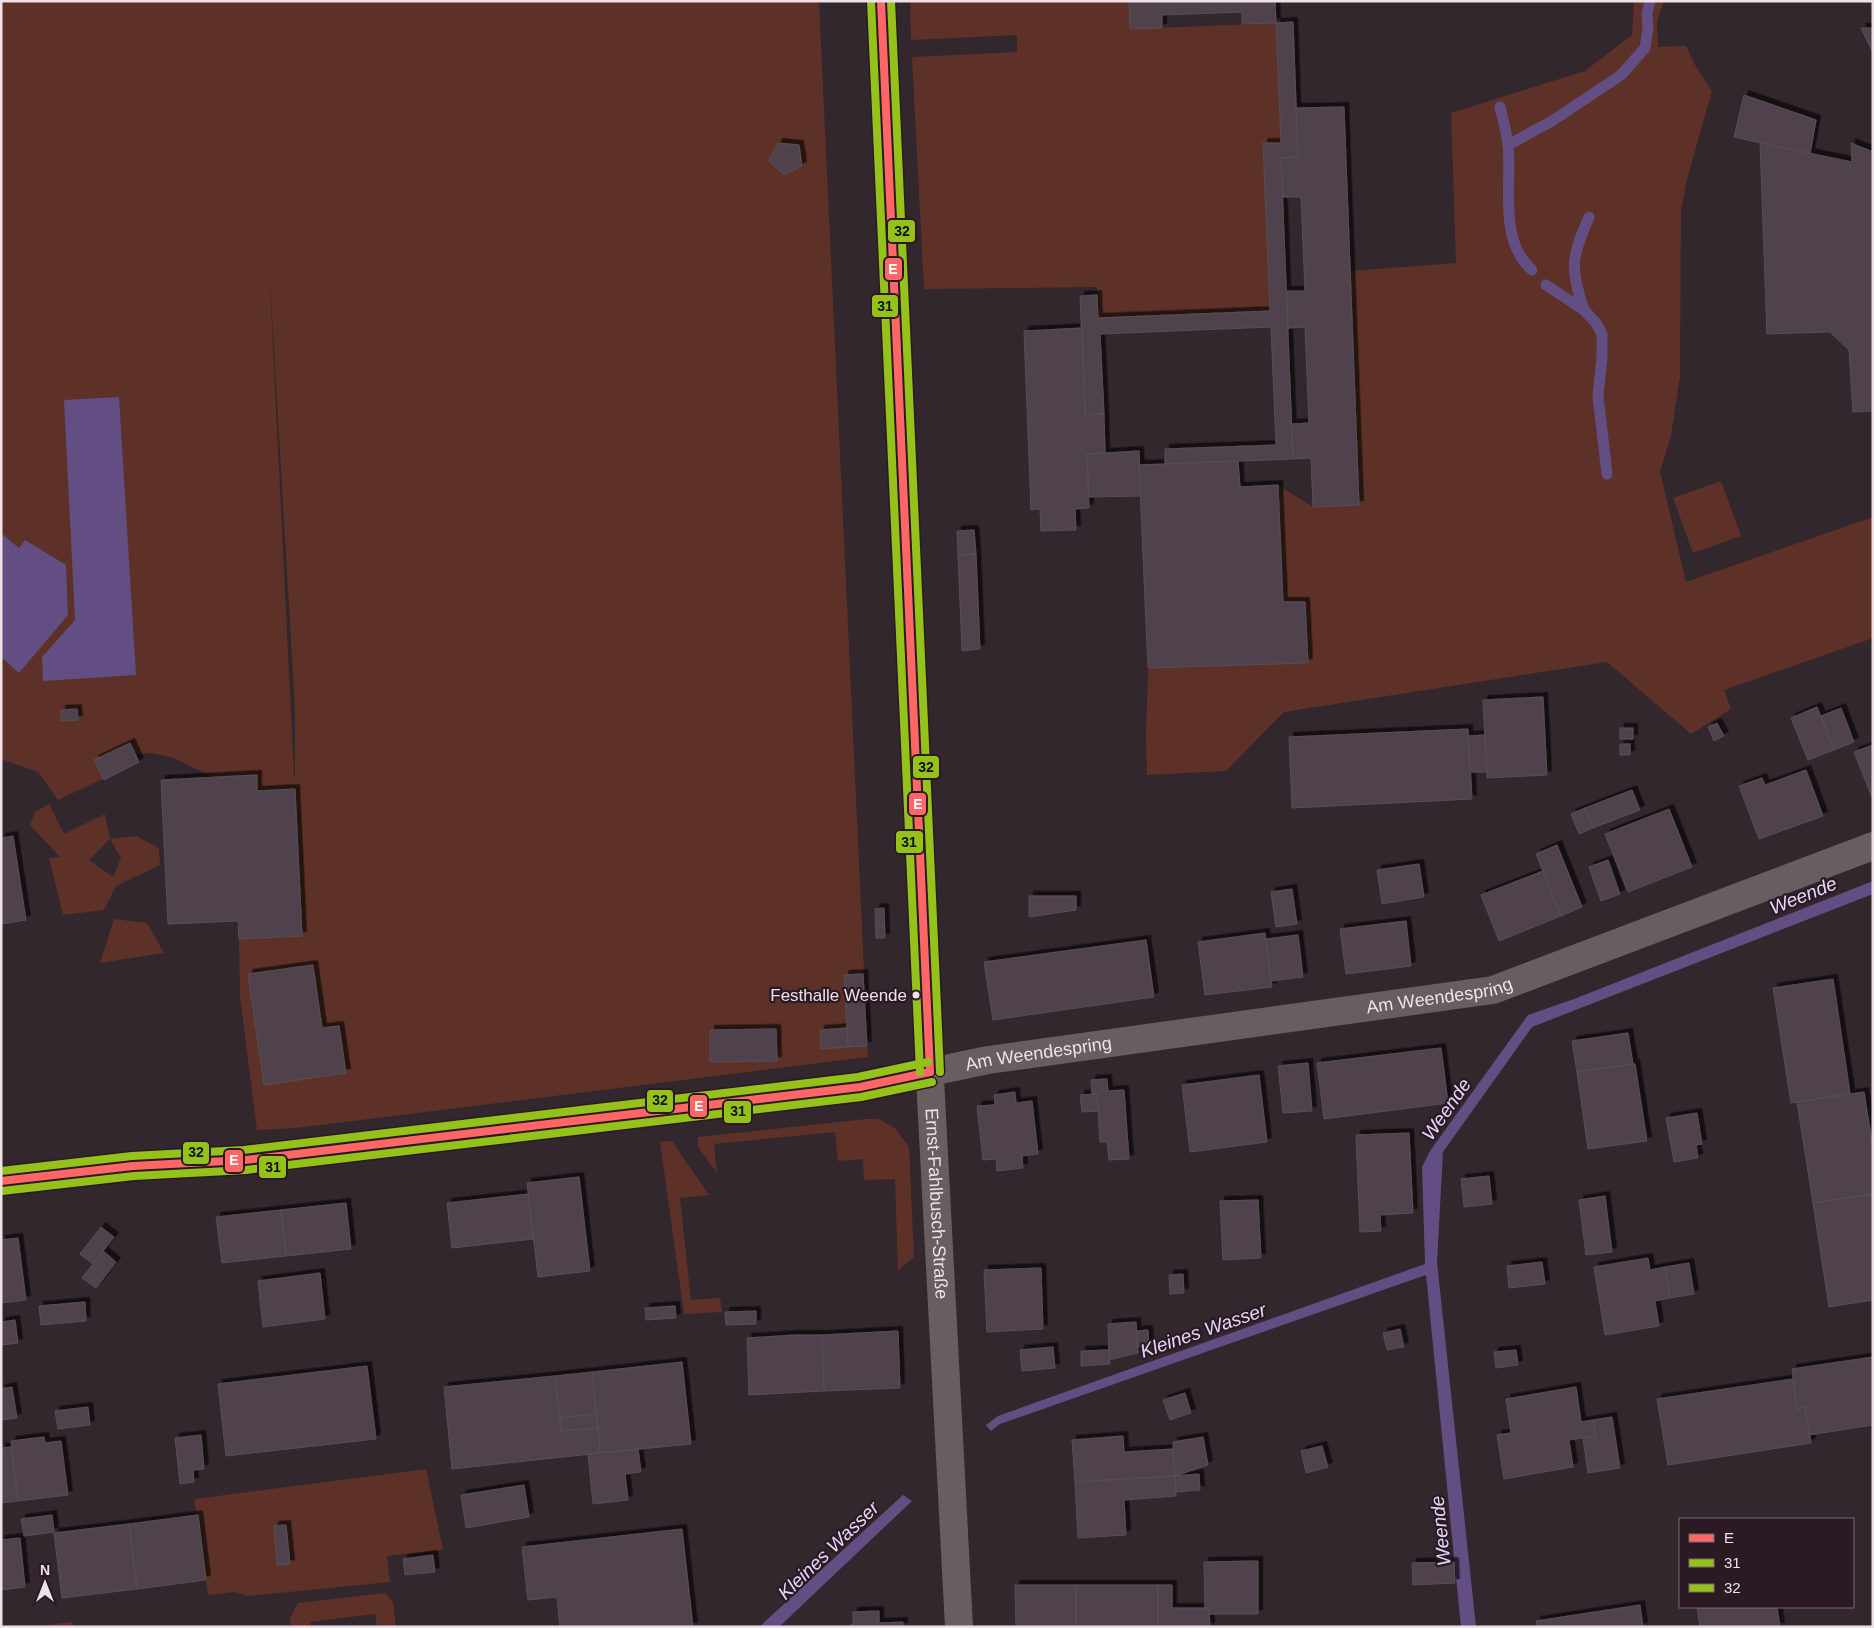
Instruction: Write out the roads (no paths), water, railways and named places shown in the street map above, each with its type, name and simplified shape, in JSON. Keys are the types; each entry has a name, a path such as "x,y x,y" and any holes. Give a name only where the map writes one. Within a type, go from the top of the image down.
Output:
{"street":[{"name":"Ernst-Fahlbusch-Straße","path":"880,1 930,1072 959,1627"},
{"name":"Am Weendespring","path":"1,1181 132,1166 245,1160 860,1087 988,1060 1493,990 1873,846"}],"waterway":[{"path":"1508,145 1552,121 1621,75 1645,48 1648,28 1647,13 1650,1"},
{"path":"1500,107 1508,145 1508,194 1511,228 1514,243 1521,258 1532,270"},
{"path":"1584,310 1576,284 1574,263 1589,217"},
{"path":"1546,285 1584,310 1596,323 1602,334 1598,396 1607,474"}],"place":[{"name":"Festhalle Weende","path":"916,995"}],"water label":[{"name":"Weende","path":"1803,895"},
{"name":"Weende","path":"1446,1109"},
{"name":"Kleines Wasser","path":"1203,1330"},
{"name":"Weende","path":"1440,1531"},
{"name":"Kleines Wasser","path":"828,1550"}]}
